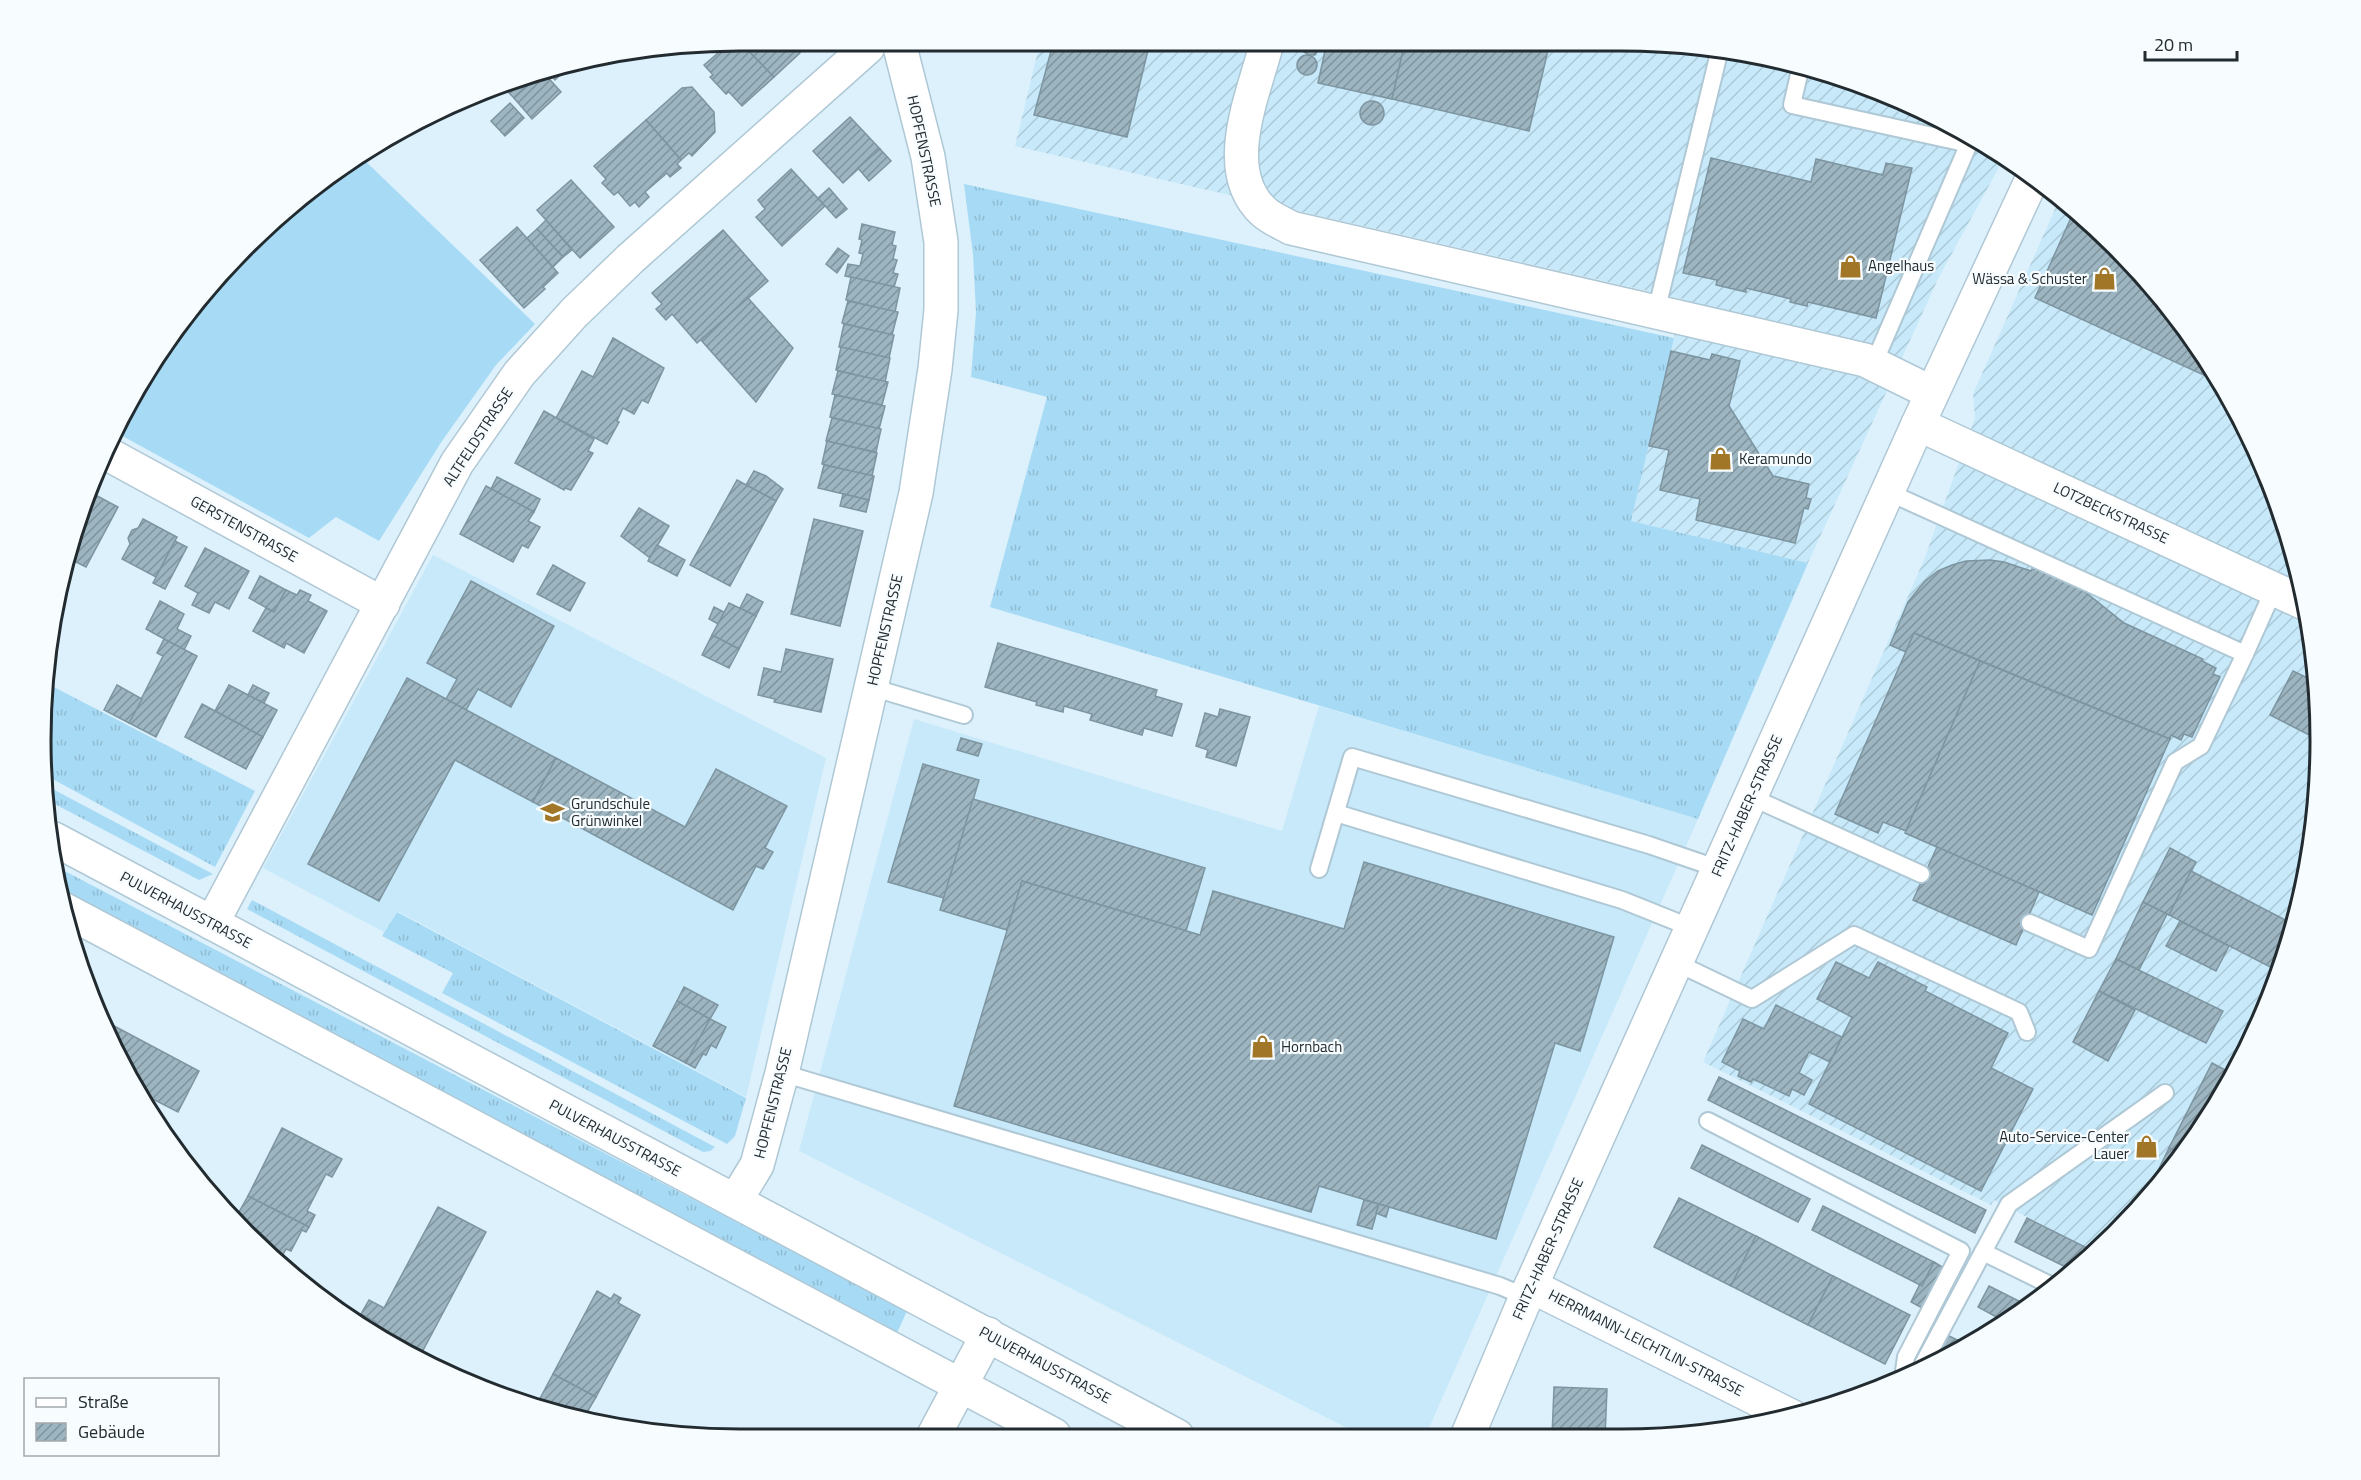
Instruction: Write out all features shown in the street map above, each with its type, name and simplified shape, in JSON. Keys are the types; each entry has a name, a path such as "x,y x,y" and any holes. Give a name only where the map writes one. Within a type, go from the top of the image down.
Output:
{"street":[{"name":"ALTFELDSTRASSE","path":"212,923 457,463 519,374 574,313 630,259 862,51"},
{"name":"HOPFENSTRASSE","path":"735,1201 757,1165 782,1073 916,493 935,369 941,310 941,242 926,146 901,51"},
{"path":"1265,51 1243,135 1240,163 1249,193 1263,211 1274,219 1292,228 1874,363 1932,393"},
{"name":"FRITZ-HABER-STRASSE","path":"1470,1429 1528,1291 1932,393 2029,185"},
{"name":"LOTZBECKSTRASSE","path":"1918,424 2295,599"},
{"name":"GERSTENSTRASSE","path":"112,456 383,604"},
{"name":"PULVERHAUSSTRASSE","path":"59,842 1164,1429"},
{"path":"73,914 1042,1429"},
{"name":"HERRMANN-LEICHTLIN-STRASSE","path":"1528,1291 1779,1410"},
{"path":"937,1429 988,1334"}],"lane":[{"path":"1656,312 1718,58"},
{"path":"1799,74 1792,105 1961,140"},
{"path":"1874,363 1968,144"},
{"path":"1888,492 2245,654"},
{"path":"2030,923 2089,949 2175,762 2201,746 2274,589"},
{"path":"871,687 964,716"},
{"path":"1319,869 1352,757 1649,845 1719,869"},
{"path":"1751,797 1921,874"},
{"path":"1336,813 1622,900 1692,928"},
{"path":"1677,963 1752,999 1854,935 2019,1012 2028,1032"},
{"path":"782,1073 1500,1286 1528,1291"},
{"path":"1926,1358 2009,1204 2165,1093"},
{"path":"1708,1121 1961,1251 1906,1357 1904,1368"},
{"path":"1983,1252 2045,1283"}],"shaded area":[{"path":"1038,51 1621,51 1666,52 1711,57 1799,74 1885,103 1966,143 2000,165 1939,277 1808,563 1631,521 1683,299 1015,146"},
{"path":"2056,206 2108,253 2139,286 2194,357 2218,396 2258,476 2273,519 2287,562 2304,650 2309,695 2310,740 2309,785 2304,830 2287,918 2258,1004 2239,1045 2194,1123 2139,1194 2086,1247 1994,1200 1991,1205 1703,1062 1924,560 1975,418 1973,394"},
{"name":"Grundschule Grünwinkel","path":"433,555 826,758 746,1097 397,911 384,932 263,868"},
{"path":"1319,706 1698,819 1429,1429 1349,1429 799,1151 914,719 1282,831"}],"green space":[{"path":"366,161 535,324 496,365 442,441 379,541 336,517 309,538 122,436 143,395 167,357 222,286 286,222 321,193"},
{"path":"964,184 1674,338 1631,521 1808,563 1698,819 990,607 1047,397 971,377 976,312 973,255"},
{"path":"53,687 255,791 215,867 52,779"},
{"path":"52,789 213,874 199,880 54,804"},
{"path":"63,870 907,1311 897,1333 68,892"},
{"path":"252,900 715,1147 703,1152 247,909"},
{"path":"397,912 746,1098 735,1136 727,1144 442,993 453,973 382,936"}],"building":[{"path":"720,51 749,51 774,77 742,106 729,92 726,94 710,77 713,75 704,65"},
{"path":"749,51 798,51 800,53 774,77"},
{"path":"1051,51 1148,51 1127,137 1034,115"},
{"path":"1303,51 1318,51 1315,55"},
{"path":"1325,51 1403,51 1392,99 1318,83"},
{"path":"1403,51 1548,51 1529,131 1392,99"},
{"path":"1307,55 1314,58 1317,65 1314,72 1307,75 1300,72 1297,65 1300,58"},
{"path":"549,78 561,92 532,119 514,98 529,85"},
{"path":"529,85 514,98 508,92"},
{"path":"692,87 714,112 715,132 692,156 689,153 681,160 646,120 682,88"},
{"path":"1372,101 1380,105 1384,113 1380,121 1372,125 1364,121 1360,113 1364,105"},
{"path":"510,103 524,118 505,136 491,121"},
{"path":"850,117 880,149 843,183 813,151"},
{"path":"646,120 681,160 677,164 681,168 670,177 667,173 645,192 649,197 639,207 635,202 630,206 618,192 614,195 602,183 606,179 594,166"},
{"path":"880,149 891,161 869,181 858,168"},
{"path":"1711,158 1811,182 1816,159 1883,175 1886,163 1912,168 1876,318 1808,302 1807,306 1790,302 1791,299 1746,288 1746,292 1716,285 1717,280 1683,273"},
{"path":"791,169 825,206 782,246 756,217 765,209 758,200"},
{"path":"571,180 614,227 580,258 537,210"},
{"path":"829,188 847,209 836,218 818,198"},
{"path":"2071,218 2139,286 2168,321 2206,376 2035,298"},
{"path":"546,220 572,250 563,257 537,229"},
{"path":"862,224 895,232 892,245 896,246 893,259 897,260 893,273 898,274 894,287 845,276 848,264 860,266 863,254 859,253"},
{"path":"517,227 558,273 543,287 545,289 524,308 480,260"},
{"path":"537,229 563,257 553,267 527,238"},
{"path":"723,230 768,281 697,343 672,314 666,320 656,309 662,304 652,293"},
{"path":"838,248 849,256 837,273 826,264"},
{"path":"851,277 900,288 895,312 846,300"},
{"path":"748,298 793,348 756,402 701,340"},
{"path":"848,301 898,312 892,335 842,323"},
{"path":"844,324 894,335 889,358 839,347"},
{"path":"613,338 664,368 648,403 642,400 634,414 623,408 617,421 619,422 607,444 556,418 582,371 593,377"},
{"path":"841,347 890,358 885,382 836,370"},
{"path":"1671,351 1710,360 1712,354 1740,361 1729,406 1773,476 1809,484 1806,498 1811,499 1808,509 1804,508 1795,543 1696,520 1700,499 1660,490 1669,450 1649,446"},
{"path":"838,371 888,382 882,405 832,394"},
{"path":"835,395 885,406 879,429 830,417"},
{"path":"544,411 594,439 588,451 593,453 571,490 565,488 564,490 515,463"},
{"path":"832,418 881,429 876,452 826,441"},
{"path":"827,441 877,453 872,476 822,464"},
{"path":"824,465 874,476 869,500 818,488"},
{"path":"754,471 766,476 783,489 776,501 746,485"},
{"path":"497,477 540,499 534,512 491,489"},
{"path":"737,480 776,501 730,586 690,565"},
{"path":"486,486 534,512 528,521 540,527 528,548 522,545 513,562 460,534"},
{"path":"843,494 869,500 866,512 840,506"},
{"path":"96,495 118,507 86,567 74,561"},
{"path":"639,508 669,526 650,558 621,536"},
{"path":"143,519 177,537 156,577 122,559 130,544 128,538 132,530 138,528"},
{"path":"814,519 863,531 840,626 791,614"},
{"path":"175,541 187,547 165,589 153,583"},
{"path":"657,545 685,560 677,576 648,561"},
{"path":"205,548 249,571 229,609 215,602 209,613 192,605 198,593 185,586"},
{"path":"1990,560 2031,571 2032,569 2059,571 2124,623 2203,659 2202,661 2216,668 2213,674 2220,677 2192,737 2184,734 2181,740 2171,735 2170,739 1914,633 1906,652 1890,645 1908,602 1925,581 1938,571 1952,565 1966,561"},
{"path":"553,565 585,583 570,611 537,594"},
{"path":"260,576 286,590 274,612 249,598"},
{"path":"471,581 554,626 511,707 478,689 466,710 446,699 457,679 427,663"},
{"path":"286,590 297,595 300,590 311,595 308,601 327,611 304,653 286,643 284,648 253,631 266,608 274,612"},
{"path":"747,594 763,602 756,616 740,608"},
{"path":"160,601 184,614 177,629 191,636 184,650 146,629"},
{"path":"729,603 756,616 739,649 712,635"},
{"path":"714,607 724,612 718,624 709,619"},
{"path":"1914,633 1980,661 1906,831 1883,822 1878,833 1835,814"},
{"path":"712,635 739,649 729,668 702,655"},
{"path":"164,639 197,656 156,737 129,723 163,656 157,653"},
{"path":"998,643 1157,690 1155,696 1182,704 1172,736 1144,728 1142,735 1090,720 1092,714 1064,706 1063,712 985,687"},
{"path":"786,649 833,659 821,712 774,702 775,699 758,695 764,668 781,672"},
{"path":"1980,661 2170,739 2092,915 1905,833"},
{"path":"2293,671 2307,678 2310,735 2270,715"},
{"path":"407,678 556,758 533,802 455,760 379,901 308,864"},
{"path":"117,685 142,699 129,723 104,710"},
{"path":"229,685 277,710 263,737 215,711"},
{"path":"253,685 269,693 264,703 248,695"},
{"path":"202,704 263,737 246,769 185,737"},
{"path":"1220,709 1250,717 1236,766 1206,757 1208,750 1196,746 1205,713 1218,717"},
{"path":"961,738 982,744 978,756 957,750"},
{"path":"556,758 685,827 716,769 787,806 765,848 773,852 763,869 756,866 733,910 533,802"},
{"path":"923,764 979,780 944,898 888,882"},
{"path":"973,799 1205,868 1186,931 1022,881 1007,930 940,910"},
{"path":"1937,847 2039,892 2016,945 1913,900"},
{"path":"2170,848 2196,862 2169,915 2143,902"},
{"name":"Hornbach","path":"1364,862 1614,937 1580,1051 1555,1043 1496,1239 1319,1186 1311,1212 954,1106 1022,881 1200,935 1213,891 1344,929"},
{"path":"2191,871 2286,920 2271,967 2169,915"},
{"path":"2143,902 2167,914 2139,970 2116,959"},
{"path":"2180,921 2229,946 2216,971 2166,946"},
{"path":"2116,959 2223,1011 2206,1043 2099,991"},
{"path":"1836,962 1869,978 1878,962 1927,987 1925,991 2008,1033 1991,1068 2033,1089 1981,1191 1809,1104 1852,1017 1817,999"},
{"path":"684,987 718,1005 710,1019 677,1001"},
{"path":"2099,991 2135,1010 2108,1061 2073,1042"},
{"path":"677,1001 710,1019 686,1063 653,1046"},
{"path":"1776,1005 1842,1037 1830,1062 1809,1052 1799,1073 1812,1080 1804,1095 1792,1089 1789,1096 1753,1079 1751,1082 1738,1076 1740,1071 1722,1062 1743,1019 1764,1029"},
{"path":"710,1019 726,1027 716,1048 711,1045 695,1068 686,1063"},
{"path":"113,1025 199,1071 178,1112 152,1099"},
{"path":"2212,1063 2226,1070 2194,1123 2174,1151 2169,1148"},
{"path":"1719,1077 1986,1210 1975,1233 1708,1100"},
{"path":"282,1128 342,1159 332,1177 326,1174 307,1211 315,1215 309,1227 248,1196"},
{"path":"1702,1145 1810,1199 1798,1222 1691,1168"},
{"path":"2169,1148 2174,1151 2168,1159 2157,1172"},
{"path":"248,1196 309,1227 306,1232 302,1230 291,1251 286,1249 283,1255 239,1212"},
{"path":"1679,1198 1756,1236 1731,1286 1654,1247"},
{"path":"1364,1200 1379,1204 1372,1229 1357,1225"},
{"path":"1379,1204 1389,1207 1386,1217 1376,1213"},
{"path":"1823,1206 1934,1262 1922,1286 1812,1230"},
{"path":"438,1207 486,1232 422,1351 395,1337 361,1314 369,1300 384,1308"},
{"path":"2027,1218 2086,1248 2065,1266 2015,1242"},
{"path":"1756,1236 1833,1276 1808,1325 1731,1286"},
{"path":"1934,1262 1942,1267 1941,1277 1924,1309 1911,1302"},
{"path":"1833,1276 1910,1315 1885,1364 1808,1325"},
{"path":"1989,1286 2020,1301 1997,1317 1978,1307"},
{"path":"597,1291 611,1299 614,1294 621,1298 618,1303 640,1315 596,1397 553,1374"},
{"path":"1947,1335 1959,1341 1940,1351"},
{"path":"553,1374 596,1397 587,1412 540,1399"},
{"path":"1554,1387 1607,1389 1605,1429 1552,1429"}],"place":[{"name":"Angelhaus","path":"1850,266"},
{"name":"Wässa & Schuster","path":"2105,279"},
{"name":"Keramundo","path":"1721,459"},
{"name":"Grundschule Grünwinkel","path":"553,813"},
{"name":"Hornbach","path":"1263,1047"},
{"name":"Auto-Service-Center Lauer","path":"2147,1146"}]}
